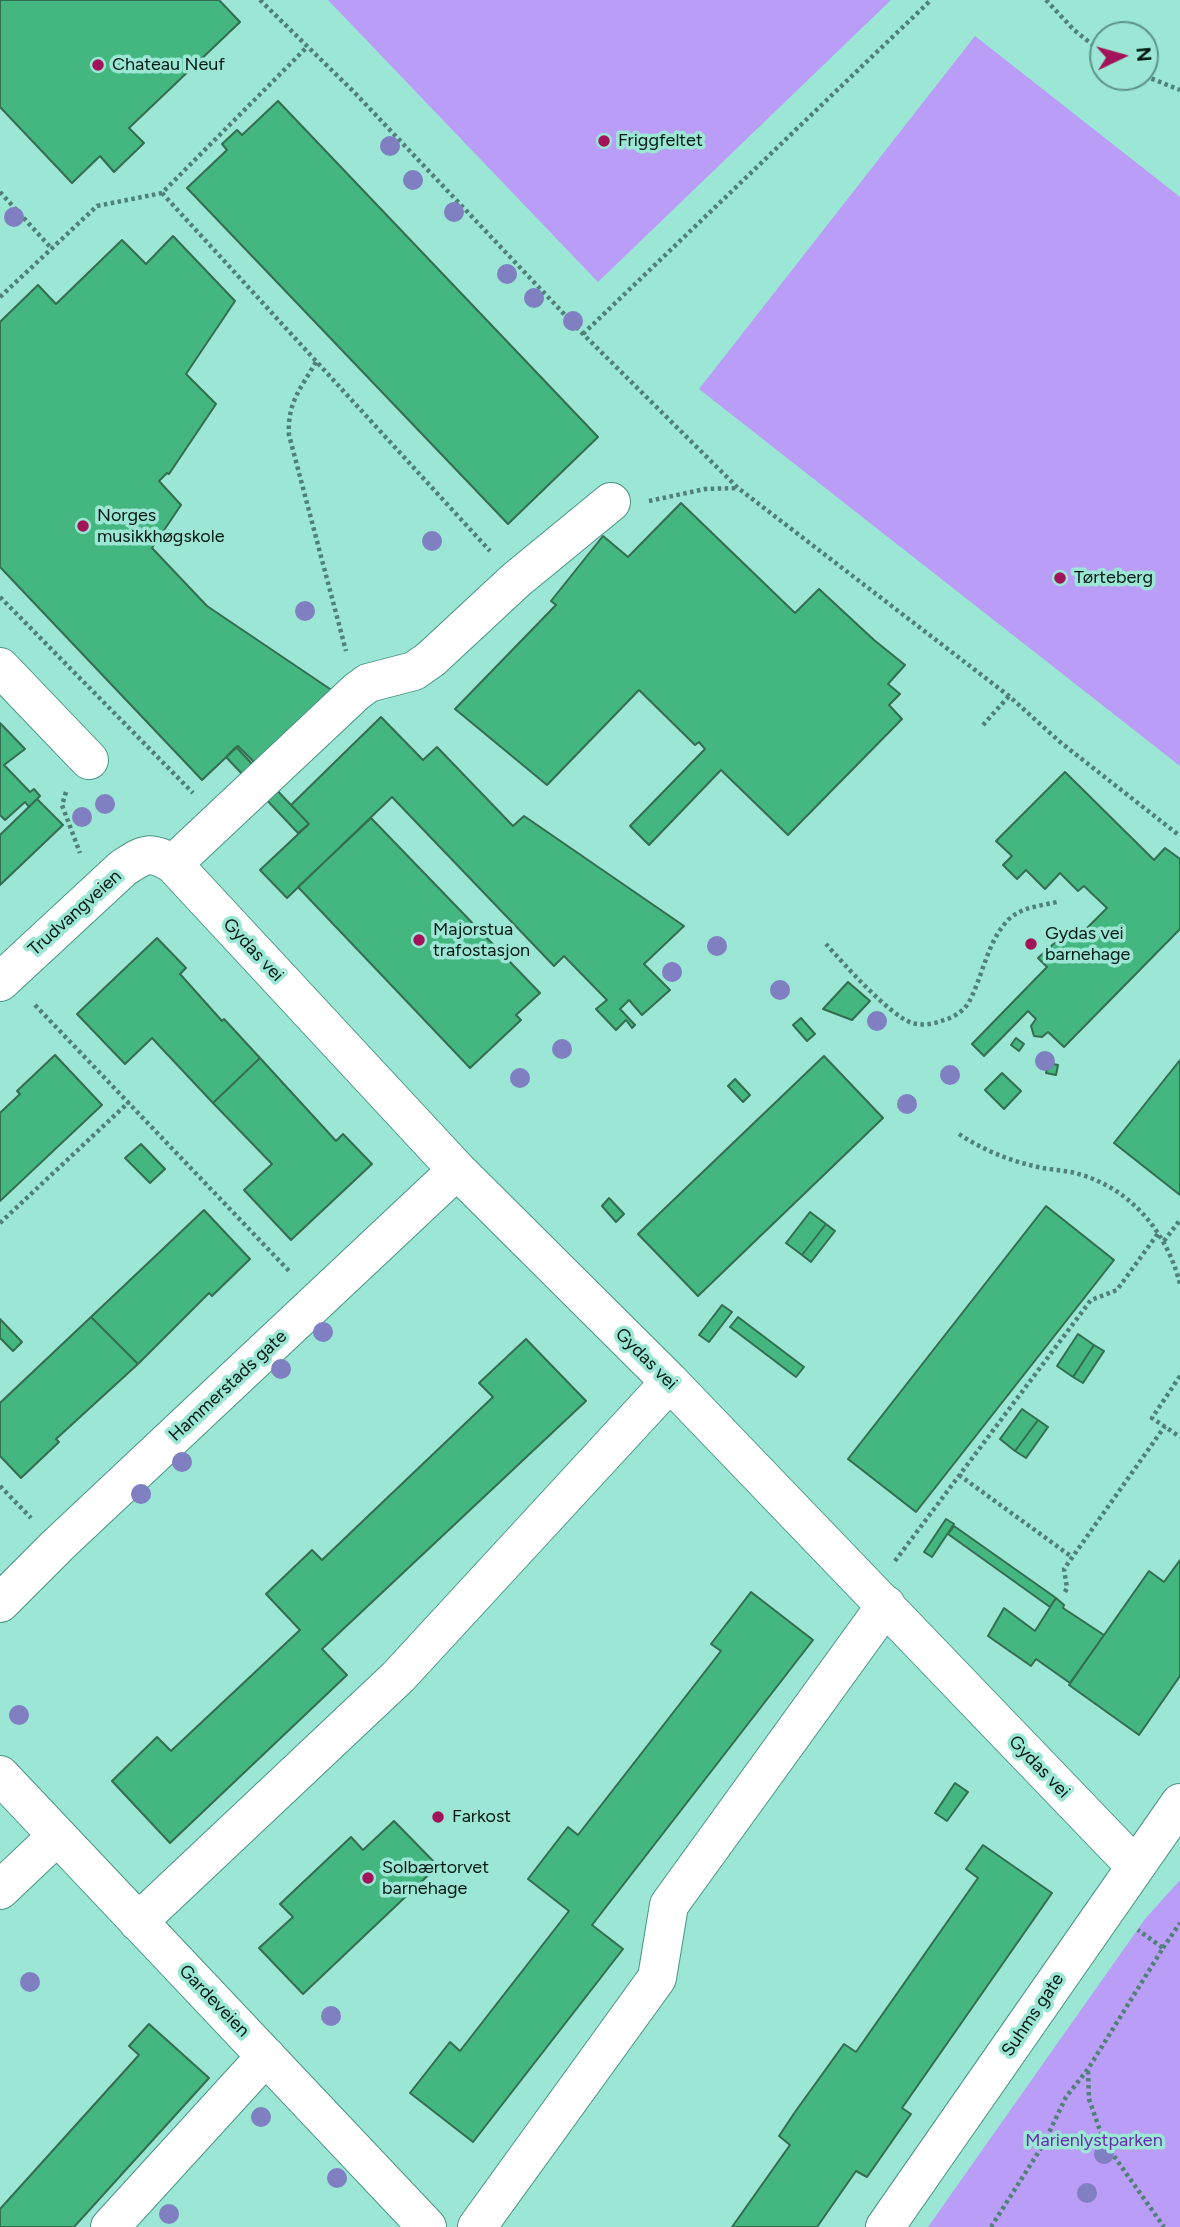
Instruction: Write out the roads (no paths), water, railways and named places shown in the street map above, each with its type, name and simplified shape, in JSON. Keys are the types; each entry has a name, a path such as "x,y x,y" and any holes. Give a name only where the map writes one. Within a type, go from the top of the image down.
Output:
{"street":[{"path":"165,859 356,692 368,683 399,677 423,665 516,580 611,502"},
{"path":"0,667 89,760"},
{"name":"Trudvangveien","path":"0,982 123,868 140,857 165,859"},
{"name":"Gydas vei","path":"165,859 457,1170 670,1382 1135,1866"},
{"name":"Hammerstads gate","path":"0,1603 58,1545 457,1170"},
{"path":"138,1922 398,1677 670,1382"},
{"path":"477,2227 657,1978 669,1905 886,1605"},
{"name":"Gardeveien","path":"0,1775 427,2227"},
{"name":"Suhms gate","path":"885,2227 1180,1803"},
{"path":"0,1890 57,1836"},
{"path":"110,2227 266,2056"}],"place":[{"name":"Chateau Neuf","path":"98,65"},
{"name":"Friggfeltet","path":"604,141"},
{"name":"Norges musikkhøgskole","path":"83,526"},
{"name":"Tørteberg","path":"1060,578"},
{"name":"Majorstua trafostasjon","path":"419,940"},
{"name":"Gydas vei barnehage","path":"1031,944"},
{"name":"Farkost","path":"438,1817"},
{"name":"Solbærtorvet barnehage","path":"368,1878"}],"park label":[{"name":"Marienlystparken","path":"1094,2141"}]}
